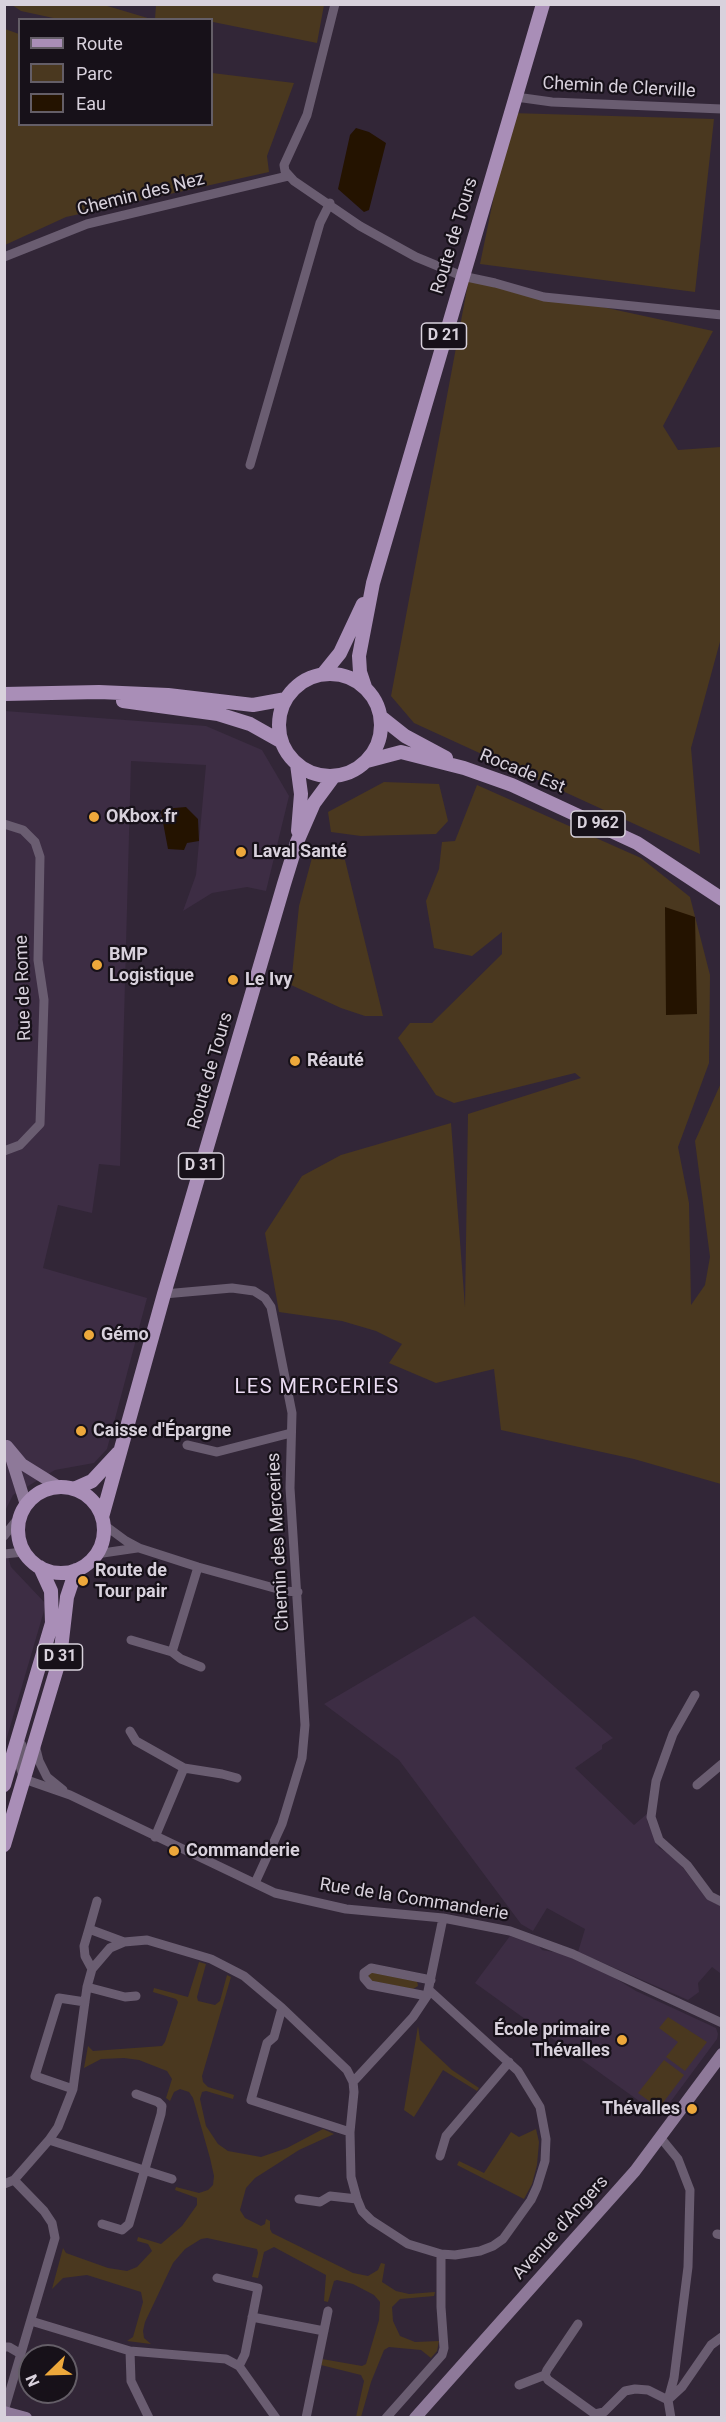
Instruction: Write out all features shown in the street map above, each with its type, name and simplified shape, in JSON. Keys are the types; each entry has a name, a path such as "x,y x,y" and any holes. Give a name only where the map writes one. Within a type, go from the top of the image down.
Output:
{"main road":[{"name":"Route de Tours","path":"365,687 360,672 360,656 373,583 543,4"},
{"name":"Route de Tours","path":"323,674 340,653 373,583"},
{"path":"323,674 346,676 365,687 372,696 381,717 378,740 367,760 358,768 334,776 313,773 297,764 288,754 282,742 279,727 280,712 286,699 296,687 309,678 323,674"},
{"path":"4,694 99,692 168,694 253,705 286,699"},
{"path":"76,693 98,699 167,705 218,714 250,724 282,742"},
{"name":"Rocade Est","path":"381,717 405,736 464,768"},
{"name":"Rocade Est","path":"367,760 401,752 464,768 512,785 637,843 722,899"},
{"name":"Route de Tours","path":"297,764 301,794 297,842"},
{"name":"Route de Tours","path":"102,1521 164,1294 297,842 314,803 334,776"},
{"name":"Route de Tours","path":"74,1489 92,1481 121,1450"},
{"path":"4,1785 40,1672 52,1623 51,1591 40,1567 24,1552 19,1541 18,1528 23,1510 35,1495 46,1489 59,1487 74,1489 91,1499 102,1521 103,1535 96,1554 76,1570 58,1572 40,1567"},
{"name":"D 31","path":"4,1845 60,1658 67,1597 76,1570"}],"street":[{"path":"335,4 307,115 284,165 288,176 360,226 416,257 462,276 544,297 722,315"},
{"name":"Chemin de Clerville","path":"516,97 552,102 722,110"},
{"name":"Chemin des Nez","path":"4,257 87,224 288,176"},
{"path":"250,465 320,223 330,204"},
{"name":"Rue de Rome","path":"4,824 23,830 35,842 40,857 39,960 45,1000 40,1124 20,1145 4,1151"},
{"name":"Chemin des Merceries","path":"164,1294 232,1288 254,1291 265,1298 272,1307 292,1413 290,1488 305,1725 302,1758 282,1824 255,1883"},
{"path":"187,1445 217,1452 291,1433"},
{"path":"6,1444 22,1464 59,1487"},
{"path":"4,1536 23,1510 6,1444"},
{"path":"102,1521 126,1541 140,1548 198,1567 285,1591 298,1592"},
{"path":"96,1554 140,1548"},
{"path":"4,1554 24,1552"},
{"path":"172,1652 198,1567"},
{"path":"131,1640 172,1652 181,1659 201,1667"},
{"path":"24,1779 19,1763 20,1752 40,1672"},
{"path":"695,1695 673,1734 656,1782 651,1817 659,1840 687,1865 710,1896 722,1902"},
{"path":"130,1731 136,1741 184,1768 237,1778"},
{"name":"Rue de la Commanderie","path":"34,1744 47,1777 70,1795"},
{"path":"697,1785 722,1764"},
{"path":"155,1836 184,1768"},
{"name":"Rue de la Commanderie","path":"24,1779 70,1795 275,1893 345,1909 443,1918 510,1931 573,1954 722,2023"},
{"path":"92,1969 85,1956 84,1946 98,1901"},
{"path":"353,2082 413,2017 428,1993 443,1918"},
{"path":"89,1929 124,1942"},
{"path":"24,2344 55,2238 52,2223 44,2211 9,2182 49,2140 57,2127 73,2089 87,1987 92,1969 110,1948 124,1942 147,1940 211,1959 244,1976 282,2008 346,2070 353,2082 351,2177 362,2211 390,2234 408,2244 441,2254 455,2255 480,2251 503,2239 531,2200 537,2187 544,2161 546,2139 540,2107 518,2071 428,1993 370,1985 364,1978 364,1973 371,1968 431,1980"},
{"path":"87,1987 125,1997 136,1996"},
{"path":"73,2089 35,2076 59,1998 85,2002"},
{"path":"282,2008 274,2037 267,2043 251,2100 351,2132"},
{"name":"Avenue d'Angers","path":"416,2418 628,2179 722,2054"},
{"path":"440,2156 446,2136 509,2062"},
{"path":"102,2224 122,2230 126,2229 129,2224 162,2106 154,2100 136,2094"},
{"path":"660,2137 678,2159 690,2190 688,2267 674,2378 668,2400 671,2418"},
{"path":"49,2140 172,2179"},
{"path":"299,2199 320,2202 330,2196 357,2199"},
{"path":"386,2418 442,2355 444,2348 441,2254"},
{"path":"218,2278 258,2288 245,2354 239,2366"},
{"path":"306,2418 328,2311"},
{"path":"252,2317 324,2331"},
{"path":"31,2321 130,2351 226,2359 239,2366 276,2418"},
{"path":"519,2385 545,2375 578,2324"},
{"path":"668,2400 682,2387 711,2345 722,2337"},
{"path":"4,2347 18,2352"},
{"path":"130,2351 131,2381 149,2418"},
{"path":"18,2364 4,2412 26,2418"},
{"path":"545,2375 548,2380 595,2414 604,2412 625,2391 635,2389 648,2390 668,2400"}],"shaded area":[{"path":"5,711 206,726 262,750 289,796 266,891 247,887 212,893 183,911 196,875 206,765 131,761 120,1166 99,1164 92,1213 58,1205 43,1268 147,1298 107,1449 94,1463 55,1470 13,1495 5,1511"},
{"path":"5,1547 11,1567 46,1604 5,1744"},
{"path":"474,1616 613,1738 602,1745 602,1749 575,1768 634,1825 648,1813 647,1821 659,1848 674,1856 703,1894 721,1905 721,1971 720,1973 712,1967 698,1983 699,1992 688,2000 578,1952 585,1929 547,1908 533,1931 521,1924 399,1760 324,1704"},
{"path":"510,1936 539,1946 542,1950 560,1953 605,1972 636,1991 716,2028 717,2039 660,2116 475,1983"}],"green space":[{"path":"156,4 324,5 317,43 213,22 213,18 155,18"},
{"path":"12,5 104,5 148,18 53,18 21,11"},
{"path":"5,29 18,34 18,126 213,126 213,73 294,83 267,156 269,172 66,217 5,245"},
{"path":"511,113 714,119 695,292 480,264"},
{"path":"469,278 713,331 663,426 678,450 721,447 721,638 691,748 700,854 414,723 391,696"},
{"path":"384,782 439,784 448,821 436,834 361,836 331,832 328,812"},
{"path":"477,785 641,858 690,897 710,975 709,1063 678,1147 689,1203 691,1305 705,1285 710,1257 695,1141 721,1083 721,1484 634,1459 501,1430 494,1369 436,1383 389,1363 402,1344 376,1331 342,1321 279,1312 265,1233 302,1176 341,1155 451,1123 465,1307 468,1114 581,1078 575,1073 454,1103 436,1095 398,1038 410,1023 432,1023 502,954 502,932 472,956 434,948 426,901 439,869 442,842 455,841"},
{"path":"313,854 345,860 383,1016 365,1016 341,1008 291,985 299,906"},
{"path":"199,1962 206,1964 197,1997 198,2001 215,2005 220,2001 227,1975 231,1977 202,2076 203,2082 208,2087 234,2095 233,2099 206,2091 202,2092 200,2099 206,2126 218,2144 228,2151 261,2157 287,2148 323,2129 334,2134 299,2150 255,2178 246,2188 240,2210 245,2218 261,2226 265,2224 266,2219 270,2221 272,2233 353,2273 368,2276 378,2270 381,2263 385,2264 382,2282 396,2291 409,2294 435,2292 434,2296 400,2299 392,2307 393,2321 400,2336 415,2342 439,2341 437,2351 431,2358 421,2350 389,2347 384,2350 371,2382 361,2417 356,2417 364,2381 361,2375 321,2365 322,2359 362,2366 366,2364 379,2320 380,2302 374,2295 353,2284 337,2280 334,2281 328,2302 324,2301 326,2275 274,2247 264,2252 258,2278 252,2277 257,2249 207,2238 185,2249 173,2263 145,2322 144,2338 151,2344 127,2341 133,2337 143,2302 141,2292 87,2275 63,2278 52,2289 63,2248 66,2253 108,2268 127,2271 137,2267 152,2251 148,2244 137,2241 138,2237 161,2244 182,2226 197,2205 197,2198 175,2190 176,2187 199,2193 208,2190 213,2185 214,2176 210,2158 193,2098 189,2092 180,2089 174,2092 170,2101 166,2098 172,2079 167,2071 139,2060 124,2058 101,2059 84,2068 88,2046 93,2051 162,2046 178,2002 176,1999 153,1992 154,1988 188,1997"},
{"path":"370,1971 417,1981 418,1986 413,1989 372,1981 368,1977"},
{"path":"668,2017 707,2042 685,2071 666,2057 678,2042 659,2028"},
{"path":"418,2026 420,2040 452,2070 479,2088 477,2091 443,2070 414,2117 404,2110"},
{"path":"664,2060 684,2075 659,2108 638,2093"},
{"path":"536,2129 539,2142 537,2165 532,2184 524,2199 457,2165 459,2161 484,2173 511,2132 519,2137"}],"water":[{"path":"356,128 369,132 386,143 369,210 364,212 338,189 350,135"},
{"path":"186,807 198,819 199,841 187,843 184,850 168,849 161,812 163,809"},
{"path":"665,907 695,917 697,1014 666,1015"}],"place":[{"name":"OKbox.fr","path":"94,817"},
{"name":"Laval Santé","path":"241,852"},
{"name":"BMP Logistique","path":"97,965"},
{"name":"Le Ivy","path":"233,980"},
{"name":"Réauté","path":"295,1061"},
{"name":"Gémo","path":"89,1335"},
{"name":"Caisse d'Épargne","path":"81,1431"},
{"name":"Route de Tour pair","path":"83,1581"},
{"name":"Commanderie","path":"174,1851"},
{"name":"École primaire Thévalles","path":"622,2040"},
{"name":"Thévalles","path":"692,2109"}],"district":[{"name":"LES MERCERIES","path":"317,1388"}]}
